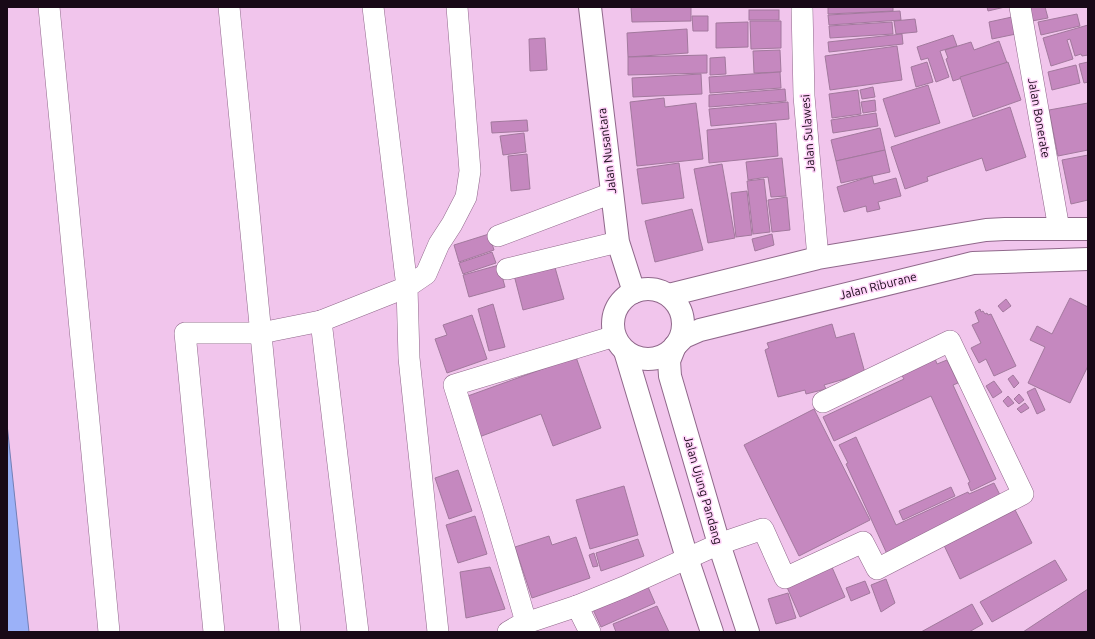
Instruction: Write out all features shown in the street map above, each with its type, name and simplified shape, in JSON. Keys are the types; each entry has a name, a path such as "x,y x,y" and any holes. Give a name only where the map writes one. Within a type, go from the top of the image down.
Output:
{"main road":[{"name":"Jalan Nusantara","path":"590,7 618,242 634,292"},
{"path":"669,296 818,258 986,230 1088,229"},
{"name":"Jalan Riburane","path":"675,346 684,337 700,330 973,263 1088,259"},
{"path":"620,344 638,358 653,359 667,354 675,346 682,335 683,322 679,307 669,296 658,290 646,289 634,292 625,298 614,318 613,327 620,344 687,558 712,632"},
{"name":"Jalan Ujung Pandang","path":"675,346 669,361 670,376 719,544 748,632"}],"street":[{"path":"49,7 108,632"},
{"path":"229,7 290,632"},
{"path":"373,7 407,287 410,358 438,632"},
{"path":"214,632 185,333 261,333 321,321 407,287 426,274 439,244 452,224 466,197 470,171 457,7"},
{"name":"Jalan Sulawesi","path":"802,7 804,96 818,258"},
{"name":"Jalan Bonerate","path":"1020,7 1059,229"},
{"path":"498,236 612,194"},
{"path":"507,269 618,242"},
{"path":"321,321 358,632"},
{"path":"508,632 526,622 577,606 624,588 719,544 763,529 786,578 863,542 877,569 1023,494 950,341 824,402"},
{"path":"526,622 454,385 620,344"},
{"path":"577,606 590,632"}],"water":[{"path":"7,424 29,632 7,632"}],"building":[{"path":"631,7 691,7 691,21 632,22"},
{"path":"828,7 893,7 893,11 828,14"},
{"path":"987,7 1005,7 988,11"},
{"path":"1029,7 1045,7 1048,18 1032,21"},
{"path":"749,10 779,10 779,20 749,20"},
{"path":"900,11 901,20 829,25 828,15"},
{"path":"1077,14 1080,26 1041,35 1038,22"},
{"path":"692,16 708,16 708,31 693,31"},
{"path":"1012,17 1016,34 992,39 989,22"},
{"path":"915,19 917,32 896,34 894,21"},
{"path":"750,21 781,21 781,48 751,49"},
{"path":"748,22 748,47 716,48 716,23"},
{"path":"892,22 893,34 830,38 829,26"},
{"path":"1088,25 1088,55 1082,56 1081,54 1075,56 1070,39 1067,40 1073,59 1051,66 1043,38"},
{"path":"687,29 688,53 628,57 627,33"},
{"path":"902,34 903,44 829,52 828,42"},
{"path":"953,35 957,46 940,51 949,77 936,82 928,58 921,60 917,47"},
{"path":"545,38 547,70 530,71 529,39"},
{"path":"999,41 1007,63 953,81 946,59 948,58 945,50 971,42 974,50"},
{"path":"897,46 902,80 830,90 825,56"},
{"path":"780,50 781,72 754,73 753,51"},
{"path":"707,55 707,73 628,75 628,57"},
{"path":"725,57 726,74 710,75 710,58"},
{"path":"927,62 933,82 916,87 911,67"},
{"path":"1008,62 1021,100 973,117 960,77"},
{"path":"1088,62 1088,82 1084,83 1079,64"},
{"path":"1076,65 1080,83 1052,90 1048,72"},
{"path":"780,72 781,88 710,93 709,77"},
{"path":"701,74 702,94 633,97 632,78"},
{"path":"928,85 940,123 895,137 883,99"},
{"path":"873,87 875,97 862,99 860,90"},
{"path":"785,89 786,101 709,107 709,95"},
{"path":"858,90 861,114 832,118 829,94"},
{"path":"664,98 665,107 696,103 703,159 637,166 630,102"},
{"path":"875,100 876,111 863,113 861,102"},
{"path":"788,102 789,119 711,126 709,109"},
{"path":"1088,103 1088,150 1058,156 1049,110"},
{"path":"1010,107 1026,157 986,171 982,158 927,177 928,181 905,189 891,147"},
{"path":"876,113 878,126 833,133 831,120"},
{"path":"527,120 528,131 492,133 491,122"},
{"path":"776,123 778,156 709,163 707,130"},
{"path":"880,128 885,150 836,161 831,140"},
{"path":"524,133 526,152 503,155 500,136"},
{"path":"885,150 890,172 841,183 836,161"},
{"path":"527,154 530,189 511,191 508,156"},
{"path":"1088,155 1088,200 1071,204 1062,160"},
{"path":"782,158 786,196 771,197 768,177 748,180 746,162"},
{"path":"679,163 684,198 642,204 637,169"},
{"path":"722,164 735,238 708,243 694,169"},
{"path":"872,176 874,184 896,178 901,196 878,202 880,209 867,212 866,206 844,212 837,187"},
{"path":"764,179 770,232 753,234 747,181"},
{"path":"747,191 752,235 736,237 731,193"},
{"path":"787,197 790,230 772,232 768,200"},
{"path":"692,209 703,250 655,262 645,221"},
{"path":"489,234 494,250 459,262 454,245"},
{"path":"772,234 774,245 755,251 752,239"},
{"path":"492,252 496,263 463,274 459,263"},
{"path":"554,264 564,299 523,310 514,275"},
{"path":"499,265 505,287 469,297 463,275"},
{"path":"1070,298 1088,307 1088,366 1070,403 1028,383 1045,347 1030,340 1037,326 1052,334"},
{"path":"1006,299 1011,306 1003,312 998,306"},
{"path":"493,304 505,347 489,351 478,309"},
{"path":"980,309 981,312 983,311 985,314 991,314 1016,366 994,376 986,359 979,363 971,348 981,343 972,325 979,322 975,312"},
{"path":"472,315 487,359 447,373 435,339 447,335 443,325"},
{"path":"832,324 836,338 854,333 865,373 824,385 826,389 806,394 805,390 778,397 765,350 769,348 767,343"},
{"path":"934,356 937,364 947,360 958,383 953,385 996,479 971,491 968,483 970,482 931,396 834,441 823,417 904,379 900,372"},
{"path":"576,357 601,428 553,446 541,414 479,437 465,397"},
{"path":"1013,375 1019,383 1014,388 1008,379"},
{"path":"994,381 1002,392 993,398 986,386"},
{"path":"1035,388 1045,410 1037,414 1027,392"},
{"path":"1019,394 1024,400 1019,404 1014,399"},
{"path":"1008,396 1014,403 1008,407 1003,401"},
{"path":"1025,403 1029,408 1021,413 1017,409"},
{"path":"814,409 870,520 799,556 744,445"},
{"path":"856,437 896,525 968,492 969,494 994,483 1003,501 887,554 846,464 848,463 839,445"},
{"path":"458,470 472,511 449,519 435,478"},
{"path":"624,486 638,535 590,549 576,500"},
{"path":"951,487 955,496 903,520 899,511"},
{"path":"1012,504 1032,543 960,579 941,539"},
{"path":"475,516 487,554 458,563 446,525"},
{"path":"549,536 552,545 576,537 590,578 532,598 515,547"},
{"path":"638,539 644,556 601,571 596,553"},
{"path":"594,553 598,566 593,567 589,555"},
{"path":"1055,560 1067,580 992,622 980,602"},
{"path":"831,565 845,597 800,617 786,585"},
{"path":"490,567 505,609 466,618 460,572"},
{"path":"886,579 895,603 881,612 871,585"},
{"path":"645,580 655,603 601,627 590,603"},
{"path":"865,581 870,593 851,601 846,588"},
{"path":"1088,589 1088,632 1023,632"},
{"path":"788,593 796,618 776,624 768,599"},
{"path":"972,604 983,624 969,632 921,632"},
{"path":"657,606 669,632 616,632 613,624"}]}
